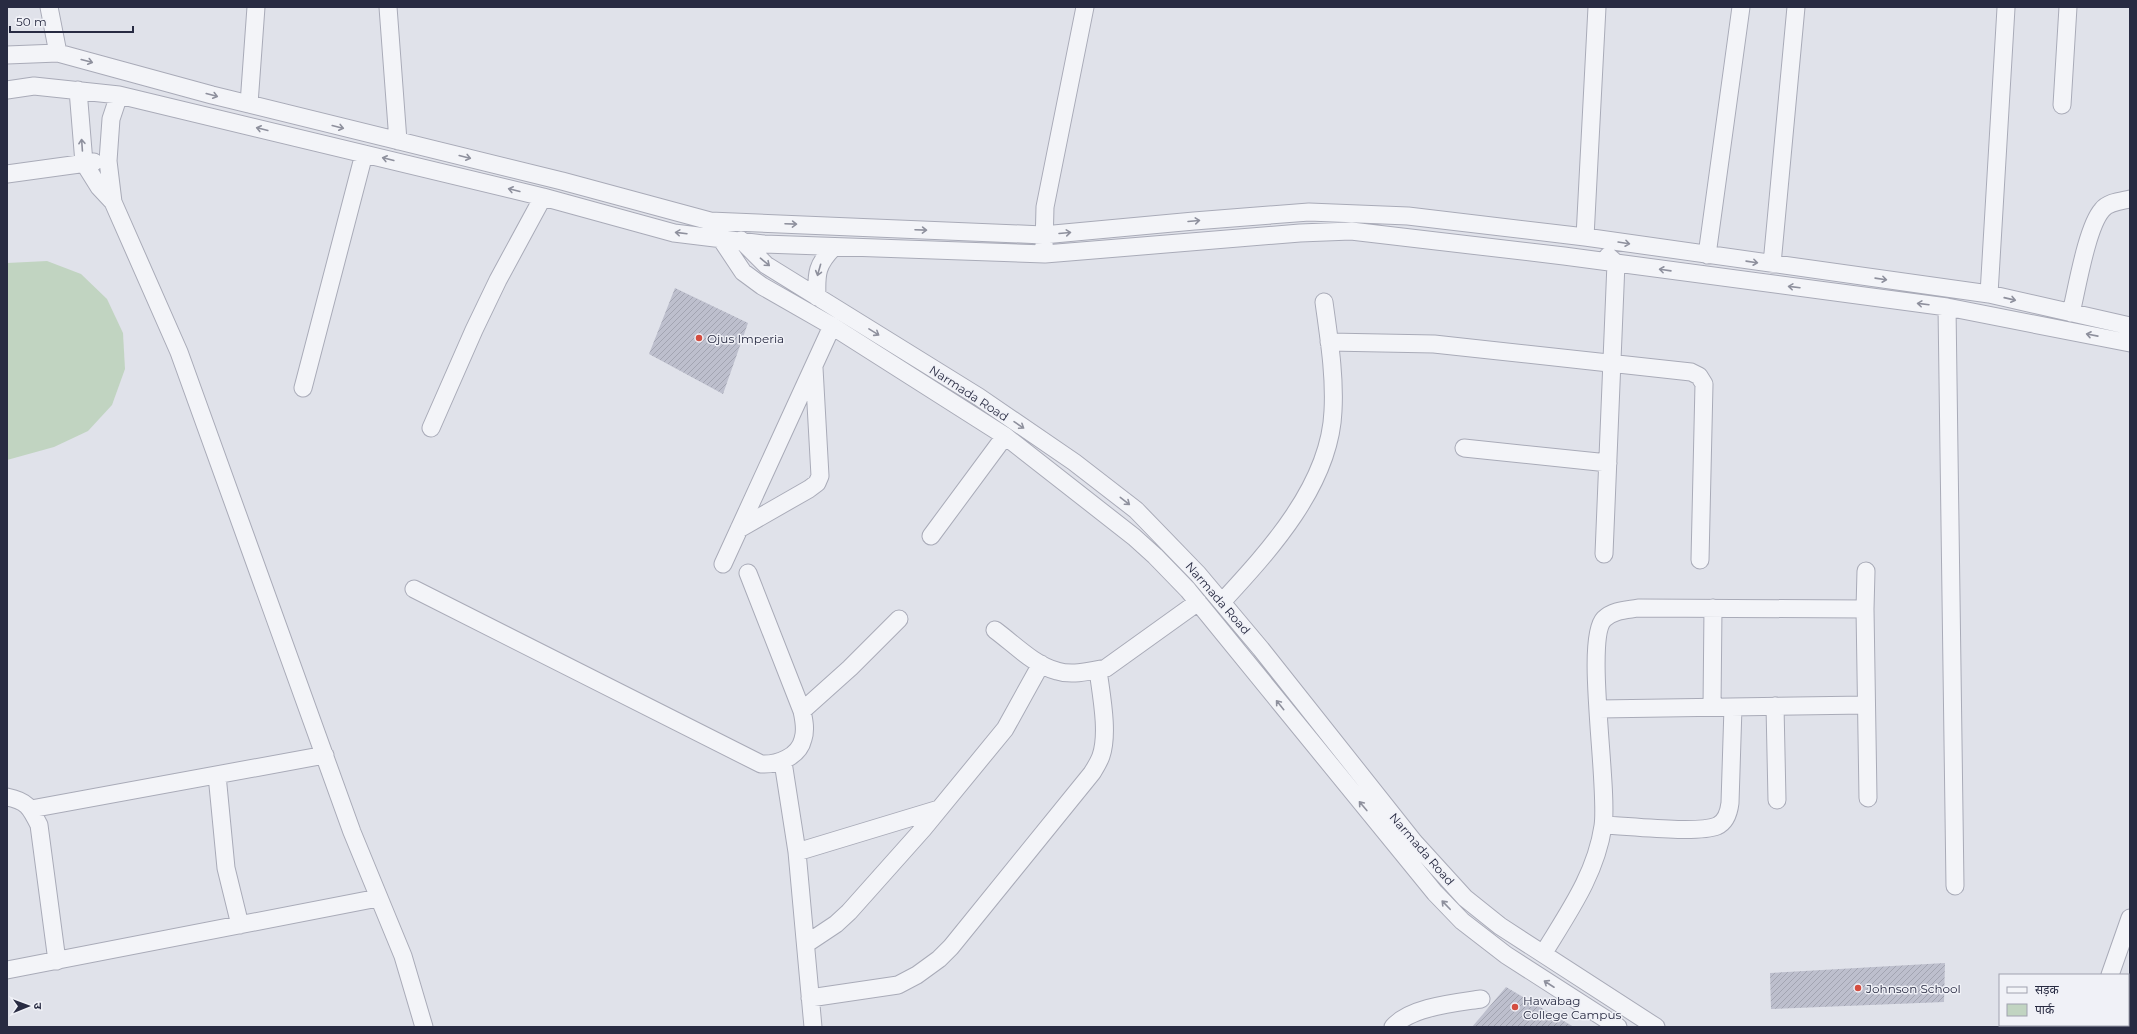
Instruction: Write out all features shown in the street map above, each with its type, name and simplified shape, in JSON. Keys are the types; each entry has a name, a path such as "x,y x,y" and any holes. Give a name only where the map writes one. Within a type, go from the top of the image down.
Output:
{"street":[{"path":"49,7 58,53"},
{"path":"249,104 256,7"},
{"path":"388,7 398,141"},
{"path":"1045,254 1043,235 1045,207 1085,7"},
{"path":"1585,237 1597,7"},
{"path":"1707,255 1742,7"},
{"path":"1772,264 1796,7"},
{"path":"2062,105 2068,7"},
{"path":"1990,294 2006,8"},
{"path":"7,55 58,53 249,104 562,181 710,221 1043,235 1194,220 1309,212 1408,216 1585,237 1990,294 2130,326"},
{"path":"7,90 34,86 119,94 543,197 674,233 764,244 1045,254 1300,233 1351,231 1616,263 1947,307 2130,343"},
{"path":"78,90 84,163 99,187 113,202"},
{"path":"119,94 111,119 108,161 113,202 179,352 352,832 403,956 424,1027"},
{"path":"303,388 364,154"},
{"path":"7,174 108,161"},
{"path":"432,428 477,323 543,197"},
{"path":"2070,313 2092,224 2102,208 2117,201 2130,199"},
{"path":"710,221 719,238 743,272 762,286 832,326 1005,436 1134,537 1155,556 1198,602 1435,893 1462,921 1506,956 1618,1027"},
{"name":"Narmada Road","path":"732,222 742,241 766,264 978,397 1074,462 1136,510 1198,574 1222,602 1261,648 1419,847 1465,898 1500,926 1656,1027"},
{"path":"1585,237 1616,263"},
{"path":"817,297 818,271 822,259 834,247"},
{"path":"1604,554 1616,263"},
{"path":"1222,602 1271,549 1320,468 1330,436 1333,412 1333,372 1324,302"},
{"path":"1947,307 1955,886"},
{"path":"723,564 832,326"},
{"path":"1329,342 1434,344 1691,372 1699,376 1704,384 1700,560"},
{"path":"739,528 817,483 820,476 814,366"},
{"path":"931,536 1005,436"},
{"path":"1464,448 1608,463"},
{"path":"1866,571 1865,609 1868,798"},
{"path":"414,589 761,764 771,765 783,762 796,752 803,740 805,728 802,711 748,573"},
{"path":"995,630 1041,664 1057,671 1071,673 1098,670 1106,668 1198,602"},
{"path":"1543,954 1583,889 1598,852 1604,825 1605,796 1596,656 1597,632 1603,619 1614,613 1638,608 1865,609"},
{"path":"1712,707 1713,608"},
{"path":"802,711 850,668 899,619"},
{"path":"806,944 836,924 849,912 939,809 1005,729 1041,664"},
{"path":"810,998 898,985 917,975 951,947 1092,773 1101,756 1104,738 1103,712 1098,670"},
{"path":"1599,709 1866,705"},
{"path":"1775,706 1777,800"},
{"path":"1604,825 1698,829 1718,825 1724,820 1729,813 1730,803 1733,707"},
{"path":"31,809 325,755"},
{"path":"783,762 797,852 813,1027"},
{"path":"218,775 226,868 240,925"},
{"path":"7,796 20,800 31,809 39,825 57,961"},
{"path":"797,852 939,809"},
{"path":"7,970 378,898"},
{"path":"2110,974 2130,918"},
{"path":"1393,1027 1400,1019 1445,1004 1481,999"}],"green space":[{"path":"47,261 81,274 107,299 123,333 125,369 112,405 88,431 54,447 7,460 7,263"}],"building":[{"name":"Ojus Imperia","path":"675,288 748,323 723,394 649,354"},
{"name":"Johnson School","path":"1945,963 1944,1002 1771,1009 1770,973"},
{"name":"Hawabag College Campus","path":"1506,987 1574,1027 1472,1027"}],"place":[{"name":"Ojus Imperia","path":"699,338"},
{"name":"Johnson School","path":"1858,988"},
{"name":"Hawabag College Campus","path":"1515,1007"}]}
